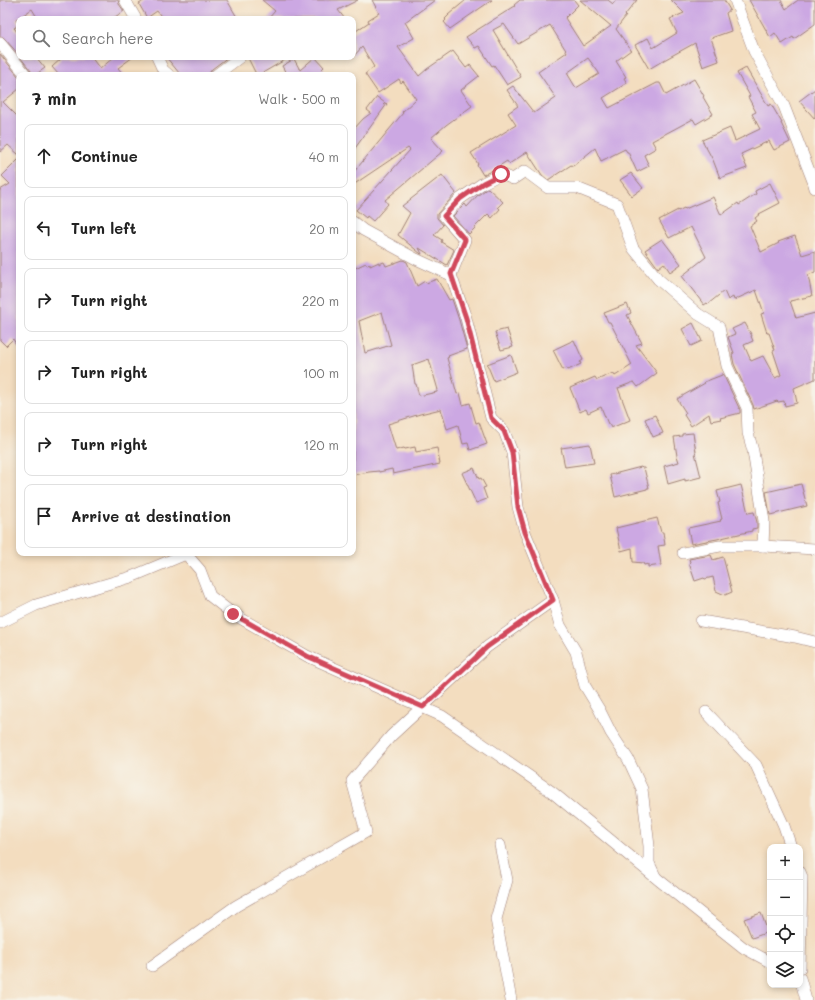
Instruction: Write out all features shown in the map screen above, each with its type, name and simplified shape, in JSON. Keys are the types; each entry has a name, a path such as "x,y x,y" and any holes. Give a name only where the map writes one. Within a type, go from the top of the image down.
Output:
{"street":[{"path":"125,0 134,16"},
{"path":"735,0 754,51 784,106 815,188"},
{"path":"0,43 24,72"},
{"path":"158,60 165,72"},
{"path":"220,72 236,60"},
{"path":"656,878 649,863 649,846 642,789 628,759 611,733 585,686 576,652 560,625 553,600 525,532 518,507 512,452 504,431 491,418 466,318 451,274 465,240 444,216 460,199 483,183 501,174 513,179 525,171 548,188 577,188 617,204 633,248 658,279 698,314 719,327 727,366 747,408 748,433 753,451 764,521 763,546"},
{"path":"356,224 363,230 416,259 451,274"},
{"path":"683,553 720,546 763,546 815,549"},
{"path":"0,623 36,605 131,577 181,556"},
{"path":"188,556 200,570 210,596 233,614 307,656 442,716 552,792 744,948 767,960"},
{"path":"152,966 236,906 366,832 352,781 391,736 487,647 553,600"},
{"path":"701,621 795,637 815,642"},
{"path":"706,712 756,765 784,826 790,844"},
{"path":"500,846 507,880 496,919 511,1000"},
{"path":"800,952 802,880"},
{"path":"803,988 806,1000"}],"building":[{"path":"0,0 118,0 124,11 116,16 36,16 32,9 22,16 16,16 16,27 14,28 16,30 16,52 3,37 0,36"},
{"path":"145,0 227,0 236,16 161,16 157,11 150,16 146,16 139,4"},
{"path":"262,0 358,0 338,10 343,16 271,16 275,11"},
{"path":"372,0 435,0 405,22 414,38 398,47 419,76 453,51 466,68 470,65 479,76 461,90 472,106 431,138 443,151 385,200 388,204 373,221 367,216 366,218 356,210 410,150 408,148 356,183 356,169 403,113 402,112 416,99 403,81 401,83 399,79 378,93 365,74 374,67 362,47 356,54 356,31 369,22 368,20 379,13"},
{"path":"466,0 492,0 450,29 444,22 446,20 445,19"},
{"path":"520,0 574,0 578,5 565,18 583,46 611,26 580,0 608,0 613,4 616,0 637,0 616,29 631,50 616,61 626,77 624,78 627,83 603,98 609,108 657,83 660,83 666,95 694,79 713,114 696,124 693,119 652,141 656,148 644,155 649,166 637,172 628,152 625,149 601,161 595,148 573,166 571,165 548,180 542,175 527,152 509,164 507,161 483,175 471,153 516,125 508,113 518,106 507,90 513,86 534,113 556,98 538,72 567,52 550,25 518,44 504,24 493,30 521,77 507,85 479,46 475,48 466,37 515,6 514,5","holes":["588,58 599,73 576,88 567,73"]},
{"path":"671,0 724,0 730,10 726,13 731,31 711,38 719,61 703,67 695,43 649,69 635,45 648,38 653,48 677,33 670,19 684,13"},
{"path":"749,0 781,0 786,9 798,0 815,0 815,24 794,39 793,37 782,44 775,33 770,37"},
{"path":"0,54 16,73 16,91 3,102 16,115 16,152 8,145 0,152"},
{"path":"22,60 38,60 45,68 39,72 31,71"},
{"path":"60,60 93,60 100,69 110,60 129,60 118,68 121,72 56,72 52,67"},
{"path":"168,60 224,60 210,72 178,72"},
{"path":"249,60 285,60 264,72 255,72"},
{"path":"295,60 300,70 312,60 318,60 324,67 322,69 324,72 285,72 282,66"},
{"path":"746,68 768,106 771,104 782,123 790,142 774,150 769,141 741,154 747,168 720,178 713,160 702,140 730,128 735,141 760,129 752,114 756,112 748,97 750,96 737,73"},
{"path":"815,89 815,119 799,101"},
{"path":"377,97 385,103 383,105 386,103 387,104 356,147 356,127 371,113 367,110"},
{"path":"16,162 16,344 13,339 6,346 0,340 0,190 10,184 2,176"},
{"path":"631,173 643,188 632,196 620,180"},
{"path":"442,175 456,193 437,214 437,218 443,225 434,235 442,240 441,242 454,250 447,265 419,248 421,254 398,235 410,213 402,206"},
{"path":"770,183 780,203 759,214 755,218 757,221 750,226 761,252 779,243 778,242 795,236 802,255 815,251 815,272 808,275 812,296 790,301 796,318 815,313 815,379 794,388 797,403 785,406 784,401 777,401 754,409 734,364 732,354 734,353 728,337 735,334 732,329 745,323 753,341 744,345 751,361 763,356 775,378 781,375 773,351 775,350 769,333 767,333 761,314 764,313 756,290 734,300 733,297 728,300 724,291 708,304 707,303 704,305 682,276 706,257 691,227 669,238 659,220 678,210 685,209 713,197 721,215 738,203 739,205 756,194 755,191"},
{"path":"488,188 503,202 498,207 500,209 492,218 488,214 469,234 453,216 465,204 467,207 478,195"},
{"path":"662,239 681,264 670,272 664,263 658,268 645,250"},
{"path":"403,260 407,262 417,286 425,281 426,283 437,279 449,300 452,299 467,349 448,356 449,357 447,358 457,394 460,393 463,405 470,403 476,423 479,422 487,444 470,450 468,443 463,444 458,425 447,429 441,409 388,424 396,450 415,447 416,452 437,448 440,464 393,474 392,469 356,474 356,268 366,263 367,265 370,264 370,266 379,262 379,264 384,262 386,266","holes":["382,312 391,345 365,353 359,321","429,359 438,390 437,392 419,396 415,384 412,365"]},
{"path":"627,304 631,313 627,315 642,343 636,345 657,373 638,387 634,382 618,388 630,420 611,428 601,407 588,413 586,409 580,412 570,388 595,377 597,380 613,373 615,376 632,365 604,313"},
{"path":"693,323 702,341 691,346 682,329"},
{"path":"507,329 513,347 501,350 495,332"},
{"path":"574,340 583,360 580,362 581,364 568,370 567,368 563,370 553,350"},
{"path":"511,355 517,372 494,381 487,364"},
{"path":"722,374 740,410 740,413 711,421 709,414 691,426 684,415 686,413 677,399 705,383 704,382"},
{"path":"655,415 663,433 653,437 645,419"},
{"path":"693,433 695,453 701,477 685,481 685,479 668,484 664,466 679,462 674,437 682,436 682,434"},
{"path":"590,444 594,463 565,467 561,448"},
{"path":"641,467 644,468 649,488 615,497 610,475"},
{"path":"474,468 479,479 481,478 486,487 483,488 487,499 476,503 462,473"},
{"path":"801,484 807,506 770,515 766,492"},
{"path":"741,485 748,513 754,512 757,528 752,529 752,531 691,544 688,528 721,521 720,520 722,519 717,491"},
{"path":"657,518 661,532 663,532 665,545 658,546 661,565 648,567 648,564 644,565 643,563 633,562 632,548 621,551 616,528"},
{"path":"711,555 713,560 723,557 732,592 725,595 716,591 713,577 695,581 689,559"},
{"path":"761,913 767,932 752,938 744,919"}],"route":[{"path":"233,614 307,656 423,707 487,647 553,600 525,532 518,507 512,452 504,431 491,418 466,318 451,274 465,240 444,216 460,199 483,183 501,174"}]}
